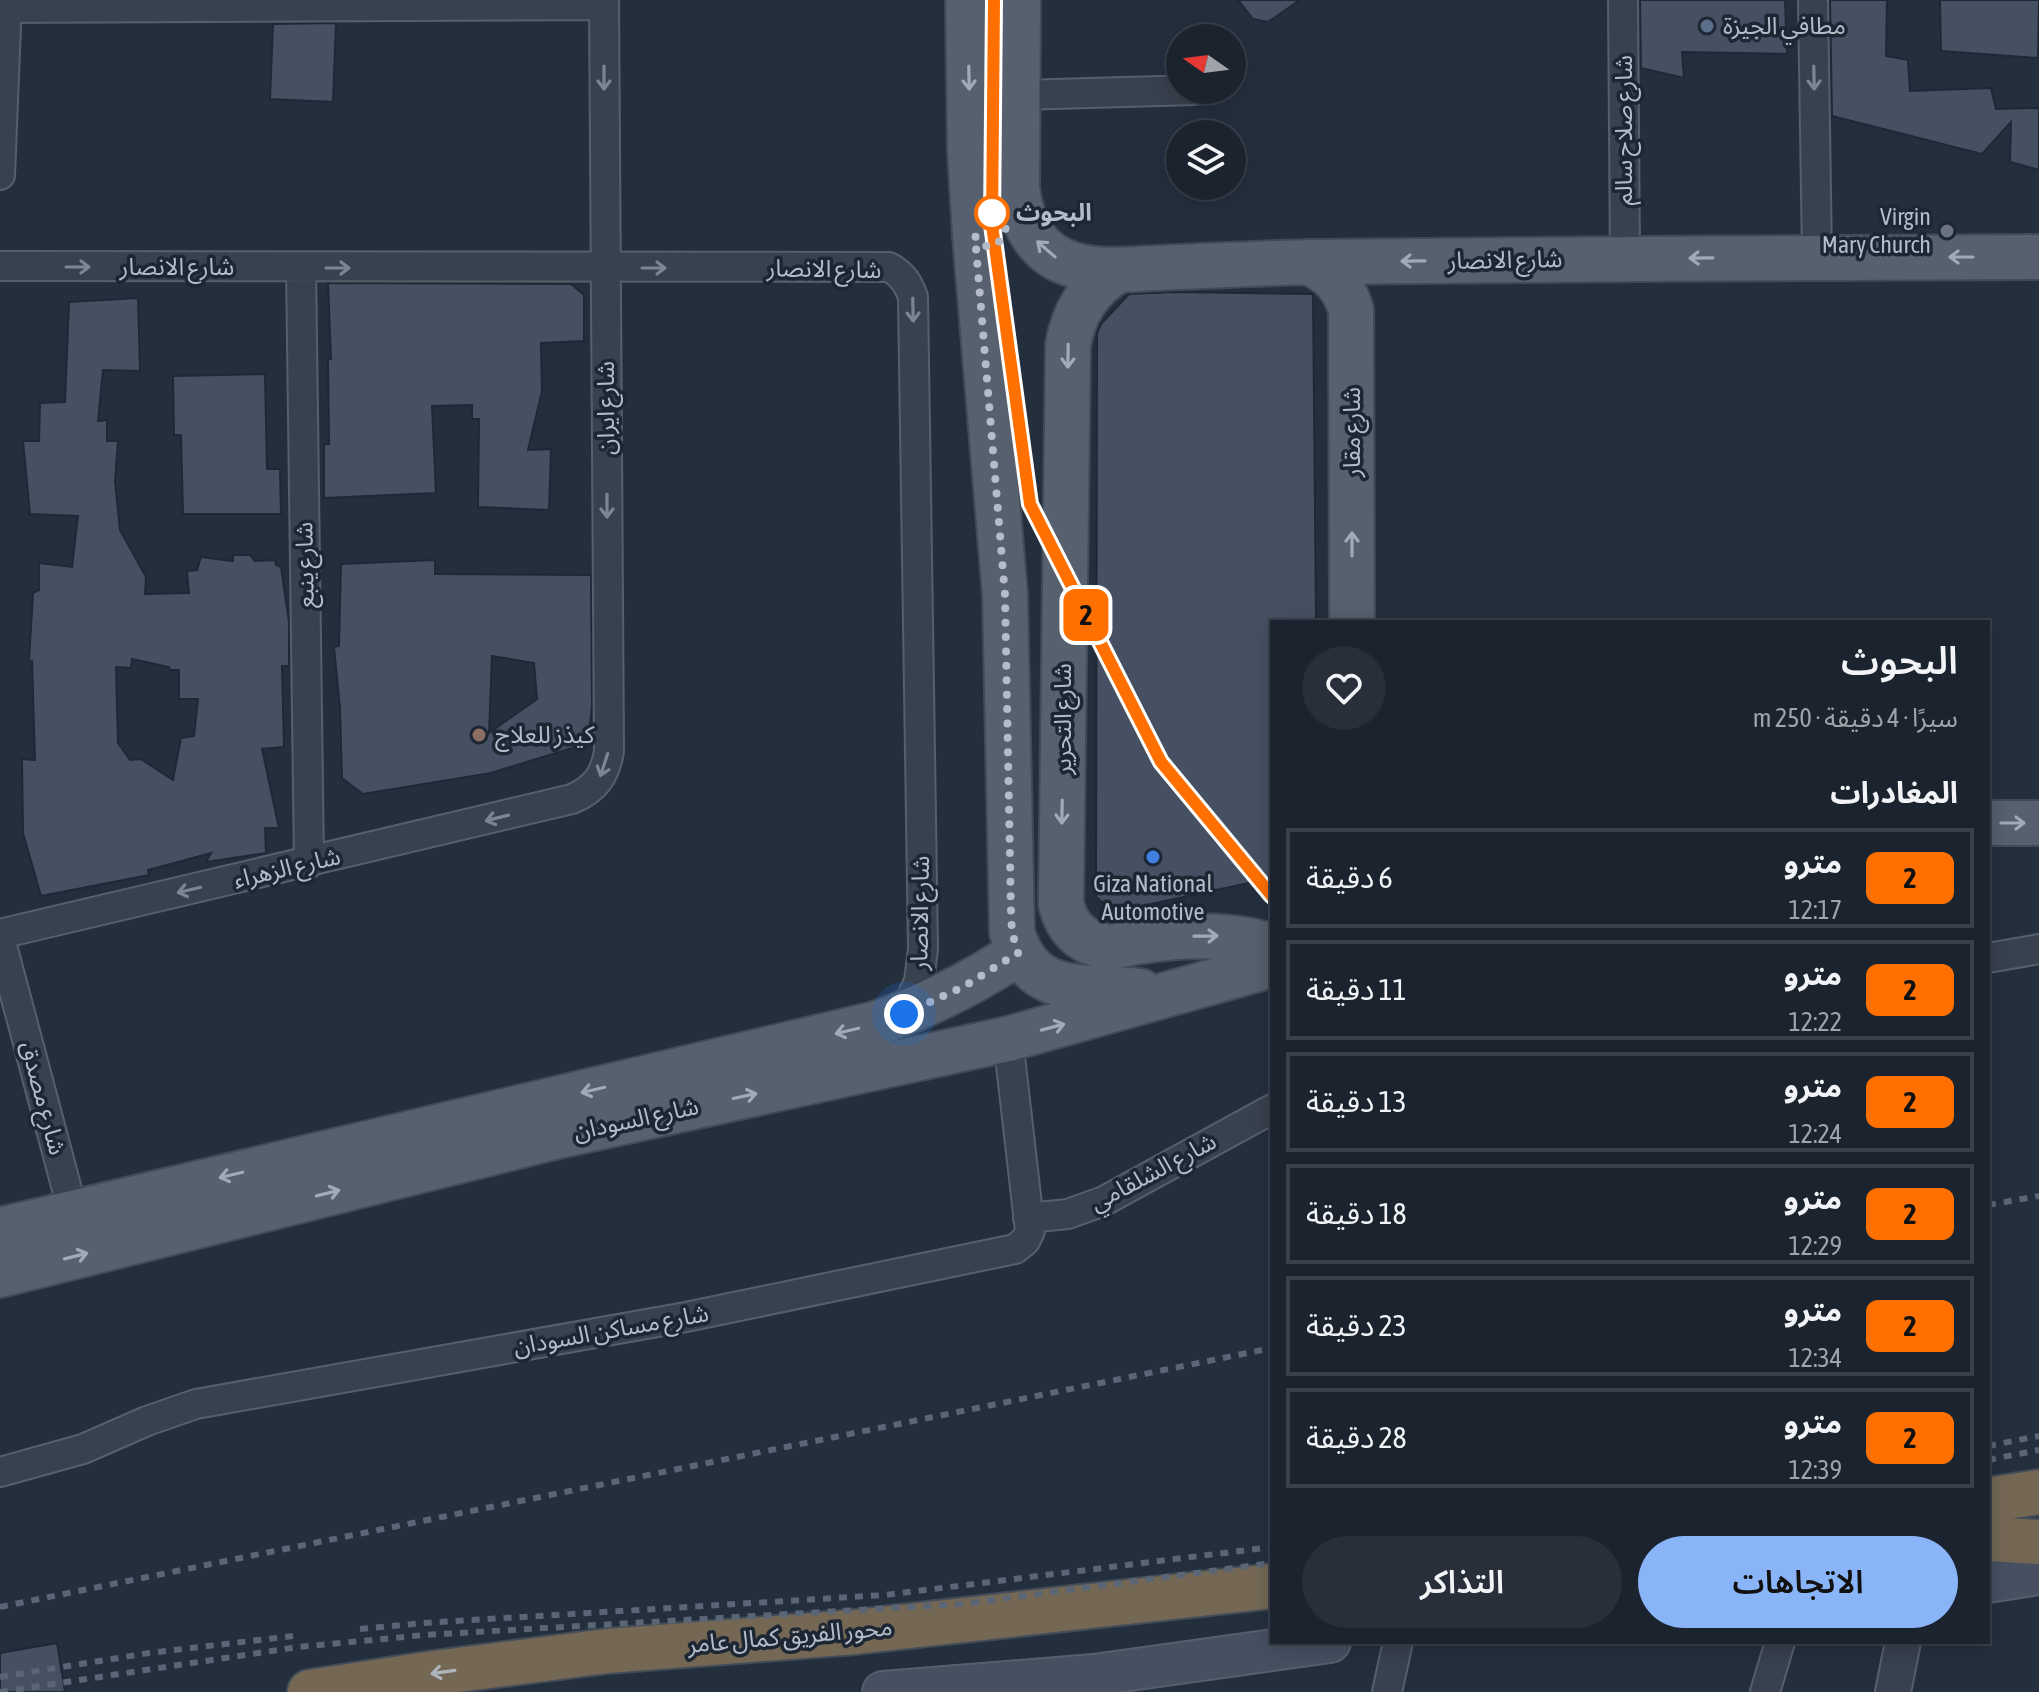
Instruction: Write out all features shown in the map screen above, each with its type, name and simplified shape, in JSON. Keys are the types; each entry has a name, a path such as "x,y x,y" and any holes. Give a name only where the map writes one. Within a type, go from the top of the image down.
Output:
{"highway":[{"path":"1990,1500 2039,1492"},
{"path":"1990,1527 2039,1521"},
{"path":"1990,1539 2039,1542"},
{"name":"محور الفريق كمال عامر","path":"310,1692 607,1651 855,1632 1270,1586"},
{"name":"محور الفريق كمال عامر","path":"491,1692 711,1664 858,1654 1270,1609"}],"main road":[{"path":"968,0 970,150 975,236 1005,595 1012,932 1018,953 1030,969 1047,981 1066,986 1162,994"},
{"path":"975,236 981,244 990,247 1000,243 1005,235 1017,188 1020,95 1018,0"},
{"name":"شارع الانصار","path":"1017,188 1027,228 1047,251 1074,265 1118,270 1308,262 2039,257"},
{"name":"شارع مقار","path":"1308,262 1321,268 1341,286 1351,310 1352,620"},
{"name":"شارع التحرير","path":"1118,270 1105,278 1083,301 1068,345 1061,904 1069,926 1077,935 1097,946 1202,936 1250,939 1270,945"},
{"path":"1005,595 1031,575 1045,558 1065,521"},
{"path":"1990,795 2039,793"},
{"path":"1990,823 2039,823"},
{"path":"1110,947 1139,966 1162,994"},
{"name":"شارع السودان","path":"0,1230 875,1024 963,987 1018,953"},
{"name":"شارع السودان","path":"0,1275 558,1136 1008,1039 1270,966"},
{"path":"1990,1582 2039,1574"},
{"path":"883,1692 1091,1683 1318,1644"}],"street":[{"name":"شارع صلاح سالم","path":"1623,0 1625,259"},
{"path":"1813,0 1817,257"},
{"path":"0,175 5,6 604,3"},
{"name":"شارع ايران","path":"572,799 587,792 599,781 609,751 604,3"},
{"path":"1020,95 1166,91"},
{"name":"شارع الانصار","path":"0,266 889,267 898,272 910,287 913,297 923,949 919,981 904,1014"},
{"name":"شارع ينبع","path":"301,267 309,863"},
{"name":"شارع الزهراء","path":"0,936 572,799"},
{"name":"شارع مصدق","path":"0,936 73,1212"},
{"path":"1990,958 2039,949"},
{"path":"1008,1039 1028,1218"},
{"name":"شارع الشلقامي","path":"1028,1218 1068,1214 1104,1201 1270,1110"},
{"name":"شارع مساكن السودان","path":"0,1472 83,1449 196,1404 686,1317 1015,1249 1025,1241 1030,1231 1028,1218"},
{"path":"1387,1692 1398,1644"},
{"path":"1765,1692 1779,1644"},
{"path":"1893,1692 1903,1644"}],"building":[{"path":"1238,0 1300,0 1268,22 1253,19"},
{"name":"مطافي الجيزة","path":"1640,0 1785,0 1787,54 1682,52 1684,78 1641,68"},
{"path":"1830,0 1887,0 1886,56 1908,60 1910,91 1991,88 1996,109 2039,108 2039,170 2010,162 2011,122 1982,154 1832,116"},
{"path":"1940,0 2039,0 2038,58 1941,51"},
{"path":"336,23 333,102 270,99 273,24"},
{"path":"328,283 571,284 584,295 584,341 541,343 542,391 528,450 551,449 549,510 478,507 479,419 472,419 472,405 432,406 436,493 324,498 324,444 329,444 328,359 331,359"},
{"path":"1129,294 1313,294 1316,620 1270,620 1270,878 1114,912 1096,897 1097,333 1101,324"},
{"path":"138,298 140,371 103,370 98,421 107,420 107,441 118,441 115,481 120,530 146,577 145,594 189,593 187,571 197,570 201,557 233,561 233,555 250,555 255,561 275,560 276,565 281,567 289,622 289,666 282,666 284,747 262,749 279,828 265,828 266,853 206,862 211,853 148,870 149,875 41,896 23,833 22,759 35,760 32,661 29,661 33,593 39,590 39,563 72,567 78,516 30,514 23,441 39,441 40,403 65,402 69,302","holes":["132,659 169,667 170,670 179,670 179,699 198,699 194,736 181,738 173,780 141,759 130,760 118,743 116,667 131,668"]},
{"path":"265,374 267,469 280,469 281,514 183,514 181,435 174,435 173,376"},
{"path":"435,560 435,574 591,575 592,707 588,740 572,748 491,773 363,794 342,778 334,647 339,646 341,564","holes":["492,656 534,663 537,699 489,733"]},
{"path":"57,1643 65,1692 0,1692 0,1653"}],"railway":[{"path":"1990,1205 2039,1196"},
{"path":"0,1607 1270,1348"},
{"path":"1990,1446 2039,1436"},
{"path":"1990,1460 2039,1450"},
{"path":"360,1629 885,1595 1270,1547"},
{"path":"0,1692 298,1647 424,1635 962,1604 1270,1563"},
{"path":"0,1677 149,1653 293,1636"}],"metro line":[{"name":"2","path":"994,0 992,225 1030,504 1161,762 1270,894"}],"place":[{"name":"مطافي الجيزة","path":"1707,26"},
{"name":"البحوث","path":"992,213"},
{"name":"Virgin Mary Church","path":"1947,231"},
{"name":"كيذز للعلاج","path":"479,735"},
{"name":"Giza National Automotive","path":"1153,857"}],"route":[{"path":"904,1014 963,987 1018,953 1011,913 1005,595 975,236 981,244 990,247 1000,243 1007,223 992,213"}]}
